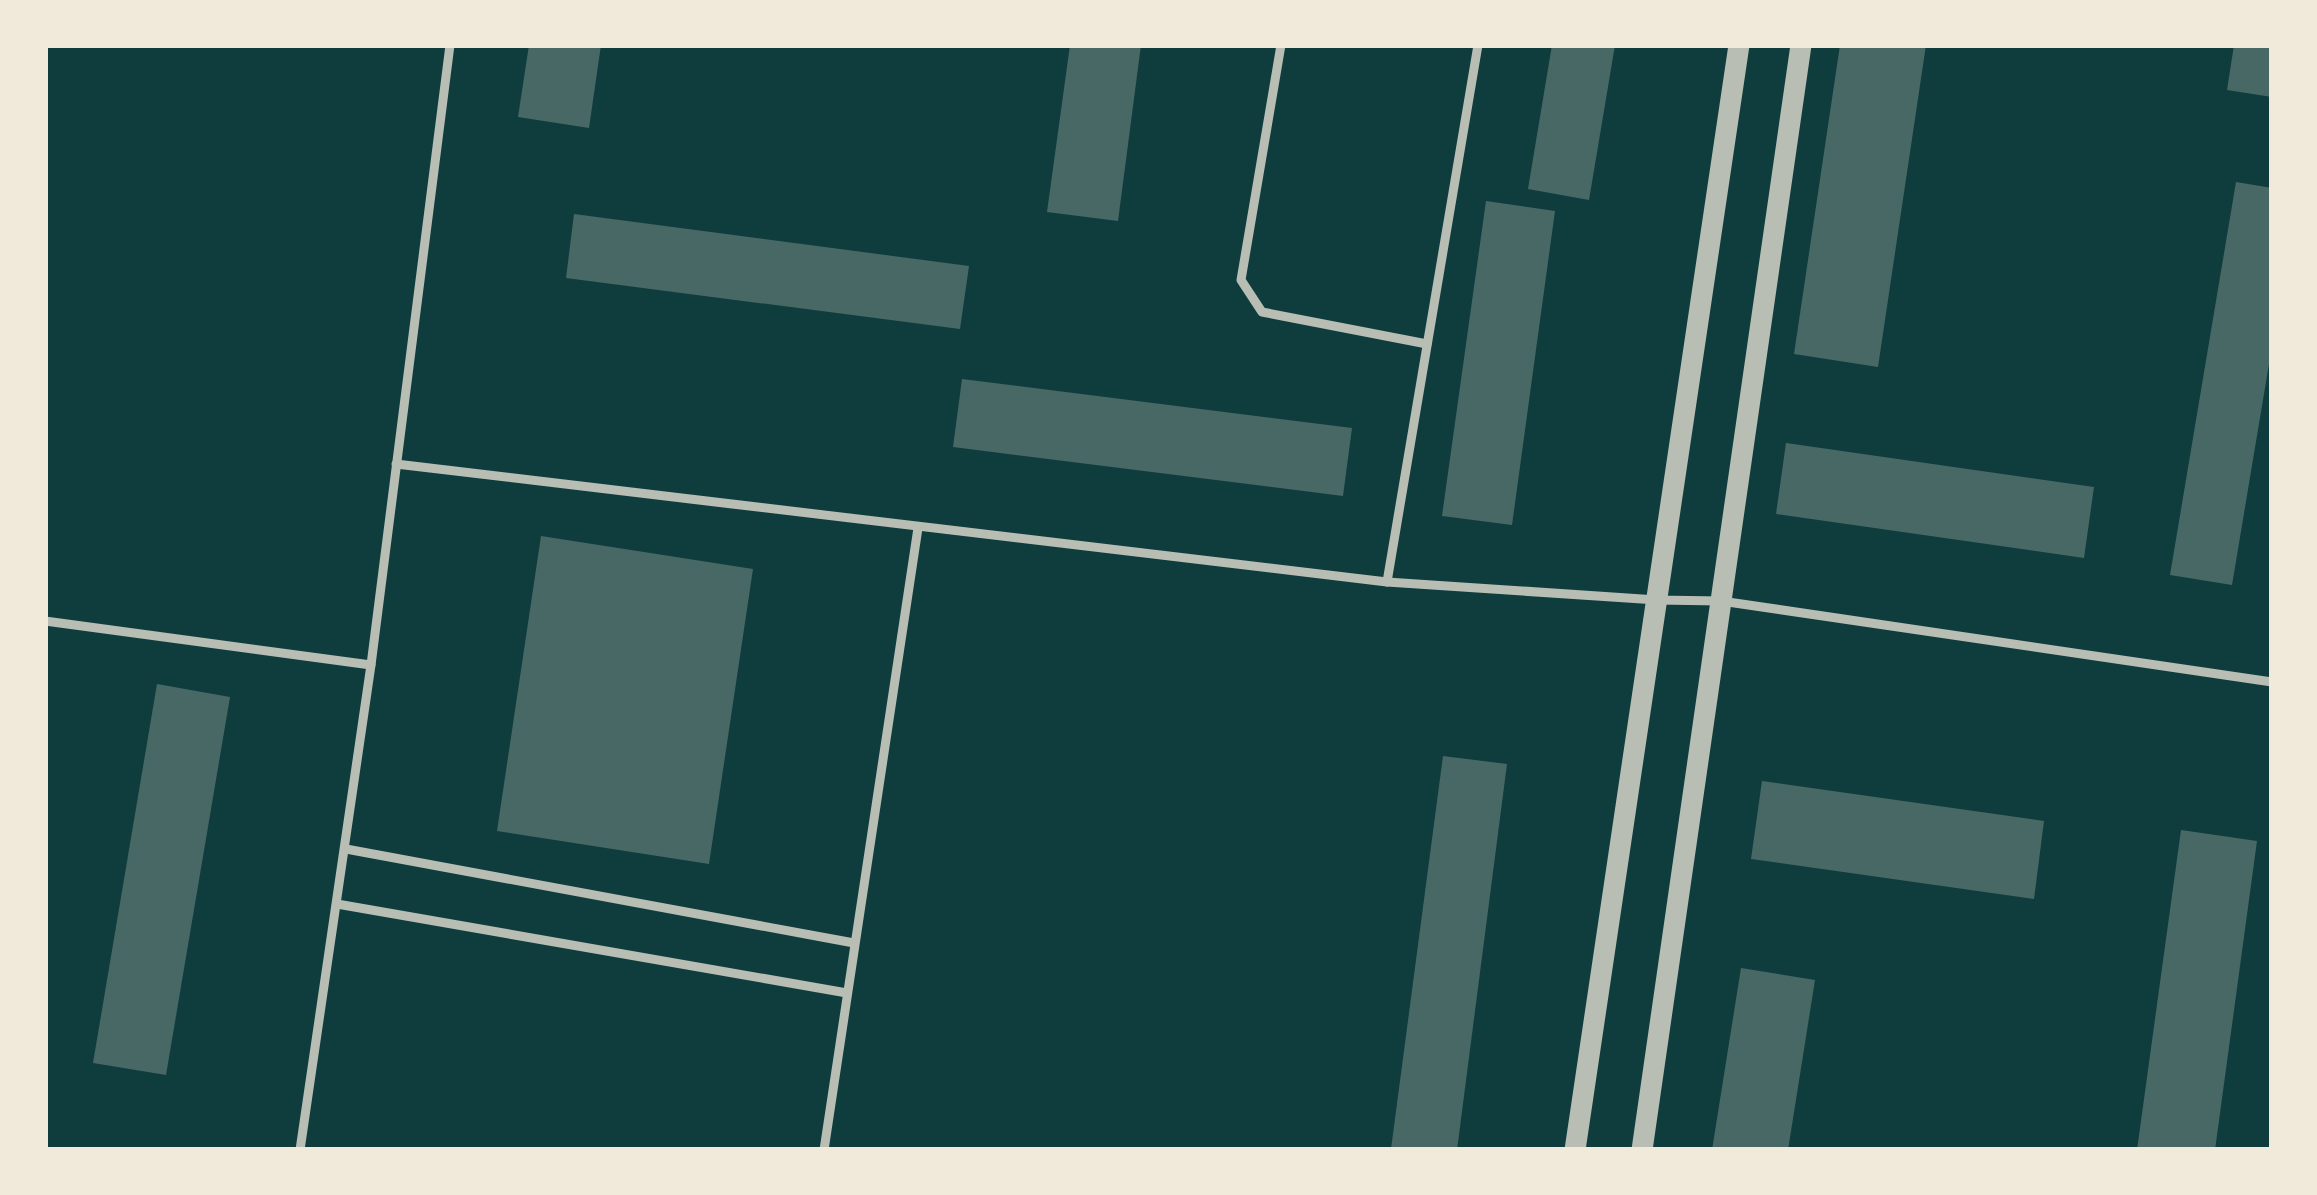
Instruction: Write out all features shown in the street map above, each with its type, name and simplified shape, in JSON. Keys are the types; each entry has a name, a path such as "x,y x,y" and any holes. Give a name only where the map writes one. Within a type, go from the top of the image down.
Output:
{"street":[{"path":"1575,1150 1739,45"},
{"path":"1642,1150 1801,45"}],"lane":[{"path":"300,1150 371,665 450,45"},
{"path":"1281,45 1241,280 1262,312 1427,344"},
{"path":"1387,582 1478,45"},
{"path":"396,464 1387,582 1721,601 2272,682"},
{"path":"824,1150 918,528"},
{"path":"45,621 371,665"},
{"path":"346,849 854,943"},
{"path":"337,904 848,993"}],"building":[{"path":"529,45 601,45 589,128 518,117"},
{"path":"1070,45 1141,45 1118,221 1047,212"},
{"path":"1552,45 1615,45 1589,200 1528,189"},
{"path":"1840,45 1926,45 1878,367 1794,354"},
{"path":"2234,45 2272,45 2272,97 2227,90"},
{"path":"2236,182 2272,188 2272,346 2232,585 2170,575"},
{"path":"1486,201 1555,211 1512,525 1442,516"},
{"path":"574,214 969,266 960,329 566,278"},
{"path":"962,379 1352,428 1343,496 953,447"},
{"path":"1786,443 2094,487 2084,558 1776,514"},
{"path":"541,536 753,569 709,864 497,831"},
{"path":"157,684 230,697 166,1075 93,1063"},
{"path":"1443,756 1507,764 1457,1150 1391,1149"},
{"path":"1762,781 2044,821 2034,899 1751,859"},
{"path":"2181,830 2257,841 2215,1150 2137,1150"},
{"path":"1741,968 1815,980 1788,1150 1712,1150"}]}
